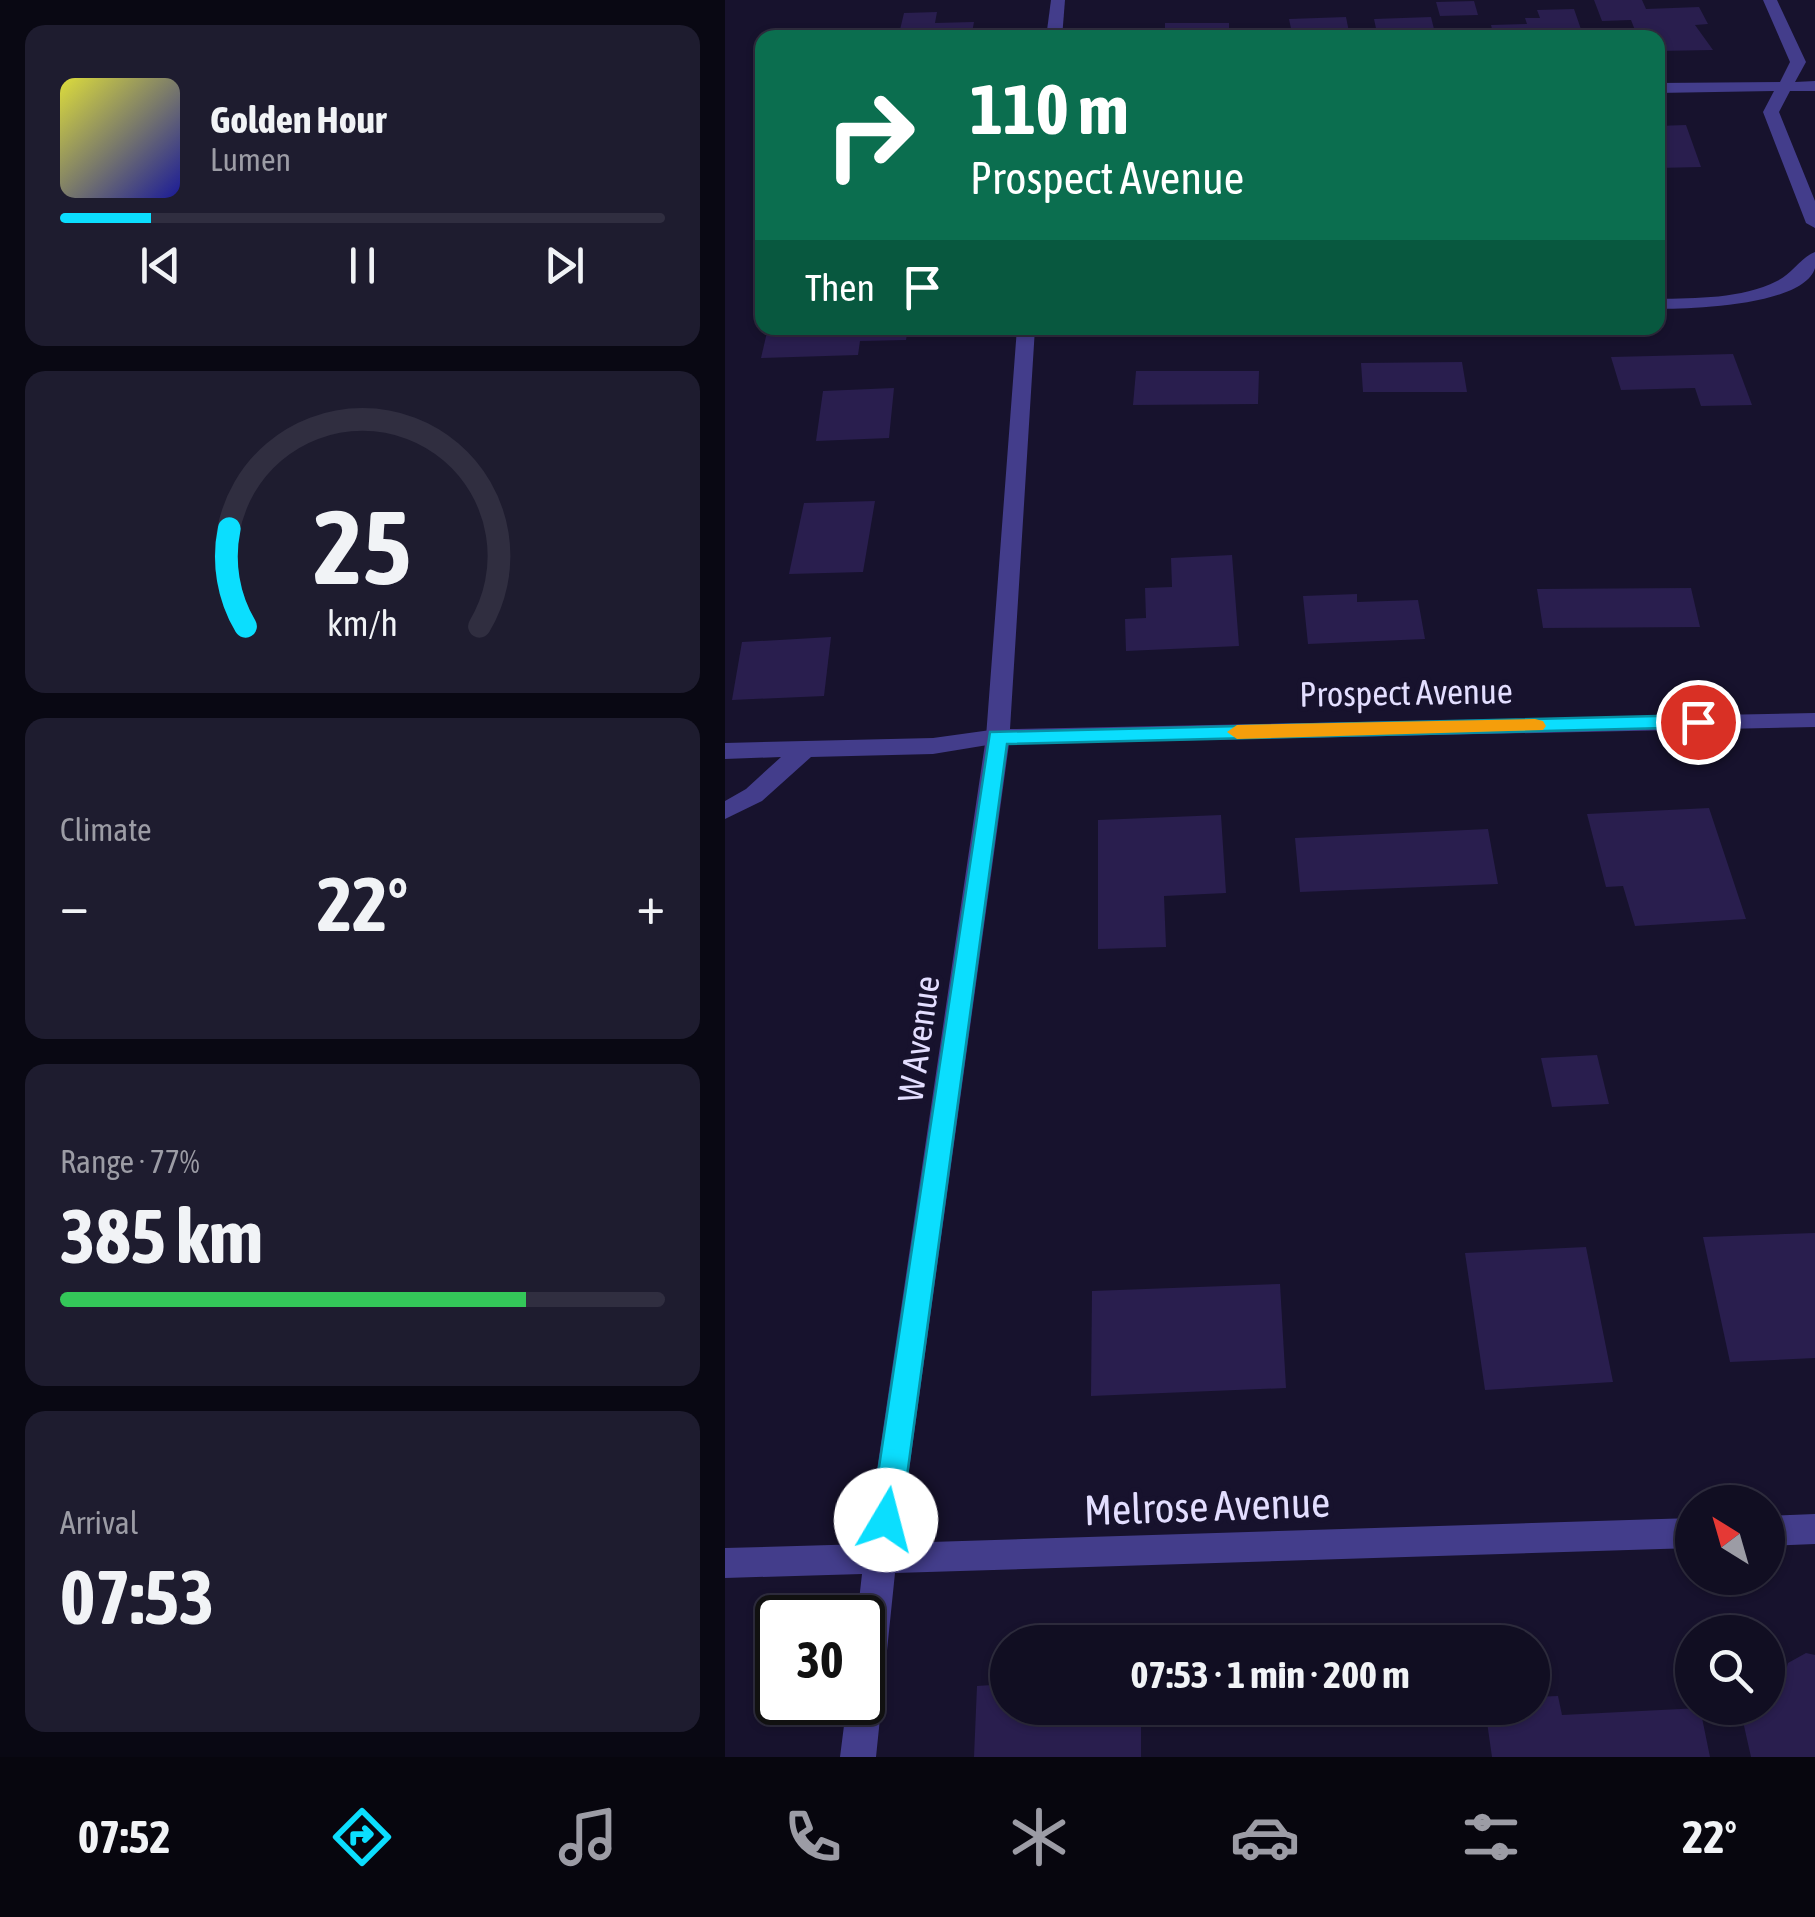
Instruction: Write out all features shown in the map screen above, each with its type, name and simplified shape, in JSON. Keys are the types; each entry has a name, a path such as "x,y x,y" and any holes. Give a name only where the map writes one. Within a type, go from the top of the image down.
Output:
{"street":[{"path":"1055,30 1058,0"},
{"path":"1770,0 1797,62 1771,112 1815,223"},
{"path":"1665,88 1815,86"},
{"path":"1665,304 1758,294 1795,281 1815,257"},
{"name":"W Avenue","path":"858,1757 881,1559 997,737 1026,335"},
{"name":"Prospect Avenue","path":"725,751 933,746 997,737 1815,720"},
{"path":"725,811 754,796 805,749"},
{"path":"1785,1531 1815,1530"},
{"name":"Melrose Avenue","path":"725,1562 1675,1534"}],"building":[{"path":"1594,0 1642,0 1646,9 1699,7 1708,24 1695,25 1713,50 1665,51 1665,30 1635,30 1631,20 1602,21"},
{"path":"1474,1 1478,15 1440,16 1436,2"},
{"path":"1574,9 1581,30 1492,30 1491,25 1527,24 1525,18 1540,18 1537,10"},
{"path":"937,12 935,23 974,22 972,30 900,30 904,13"},
{"path":"1346,17 1349,30 1291,30 1289,19"},
{"path":"1431,17 1434,29 1455,30 1376,30 1374,19"},
{"path":"1165,23 1229,23 1229,30 1165,30"},
{"path":"1686,125 1701,167 1665,168 1665,126"},
{"path":"766,335 907,335 906,340 860,341 858,355 761,358"},
{"path":"1733,354 1752,405 1701,406 1695,388 1621,390 1611,357"},
{"path":"1462,362 1467,392 1363,392 1361,363"},
{"path":"1136,371 1259,371 1258,404 1133,405"},
{"path":"894,388 889,438 816,441 823,391"},
{"path":"875,501 863,572 789,574 804,503"},
{"path":"1232,555 1239,646 1126,651 1125,619 1146,618 1145,588 1172,587 1171,558"},
{"path":"1691,588 1700,627 1543,628 1537,589"},
{"path":"1357,594 1357,602 1418,600 1425,639 1308,644 1303,596"},
{"path":"831,637 824,696 732,700 742,642"},
{"path":"1709,808 1746,919 1635,926 1623,886 1606,887 1587,814"},
{"path":"1221,815 1226,893 1164,896 1166,947 1098,949 1098,820"},
{"path":"1488,829 1498,884 1300,892 1295,838"},
{"path":"1597,1055 1609,1104 1552,1107 1541,1058"},
{"path":"1815,1233 1815,1358 1730,1362 1703,1237"},
{"path":"1586,1247 1613,1382 1485,1390 1465,1253"},
{"path":"1280,1284 1286,1388 1091,1396 1092,1291"},
{"path":"1806,1653 1815,1655 1815,1757 1751,1757 1744,1725 1785,1725 1788,1663"},
{"path":"990,1685 990,1725 1141,1725 1141,1757 974,1757 977,1686"},
{"path":"1550,1696 1558,1696 1562,1715 1675,1709 1675,1725 1703,1725 1710,1757 1492,1757 1487,1725 1550,1725"}],"slow traffic":[{"path":"1237,732 1535,726"}],"route":[{"path":"886,1520 997,737 1698,722"}]}
